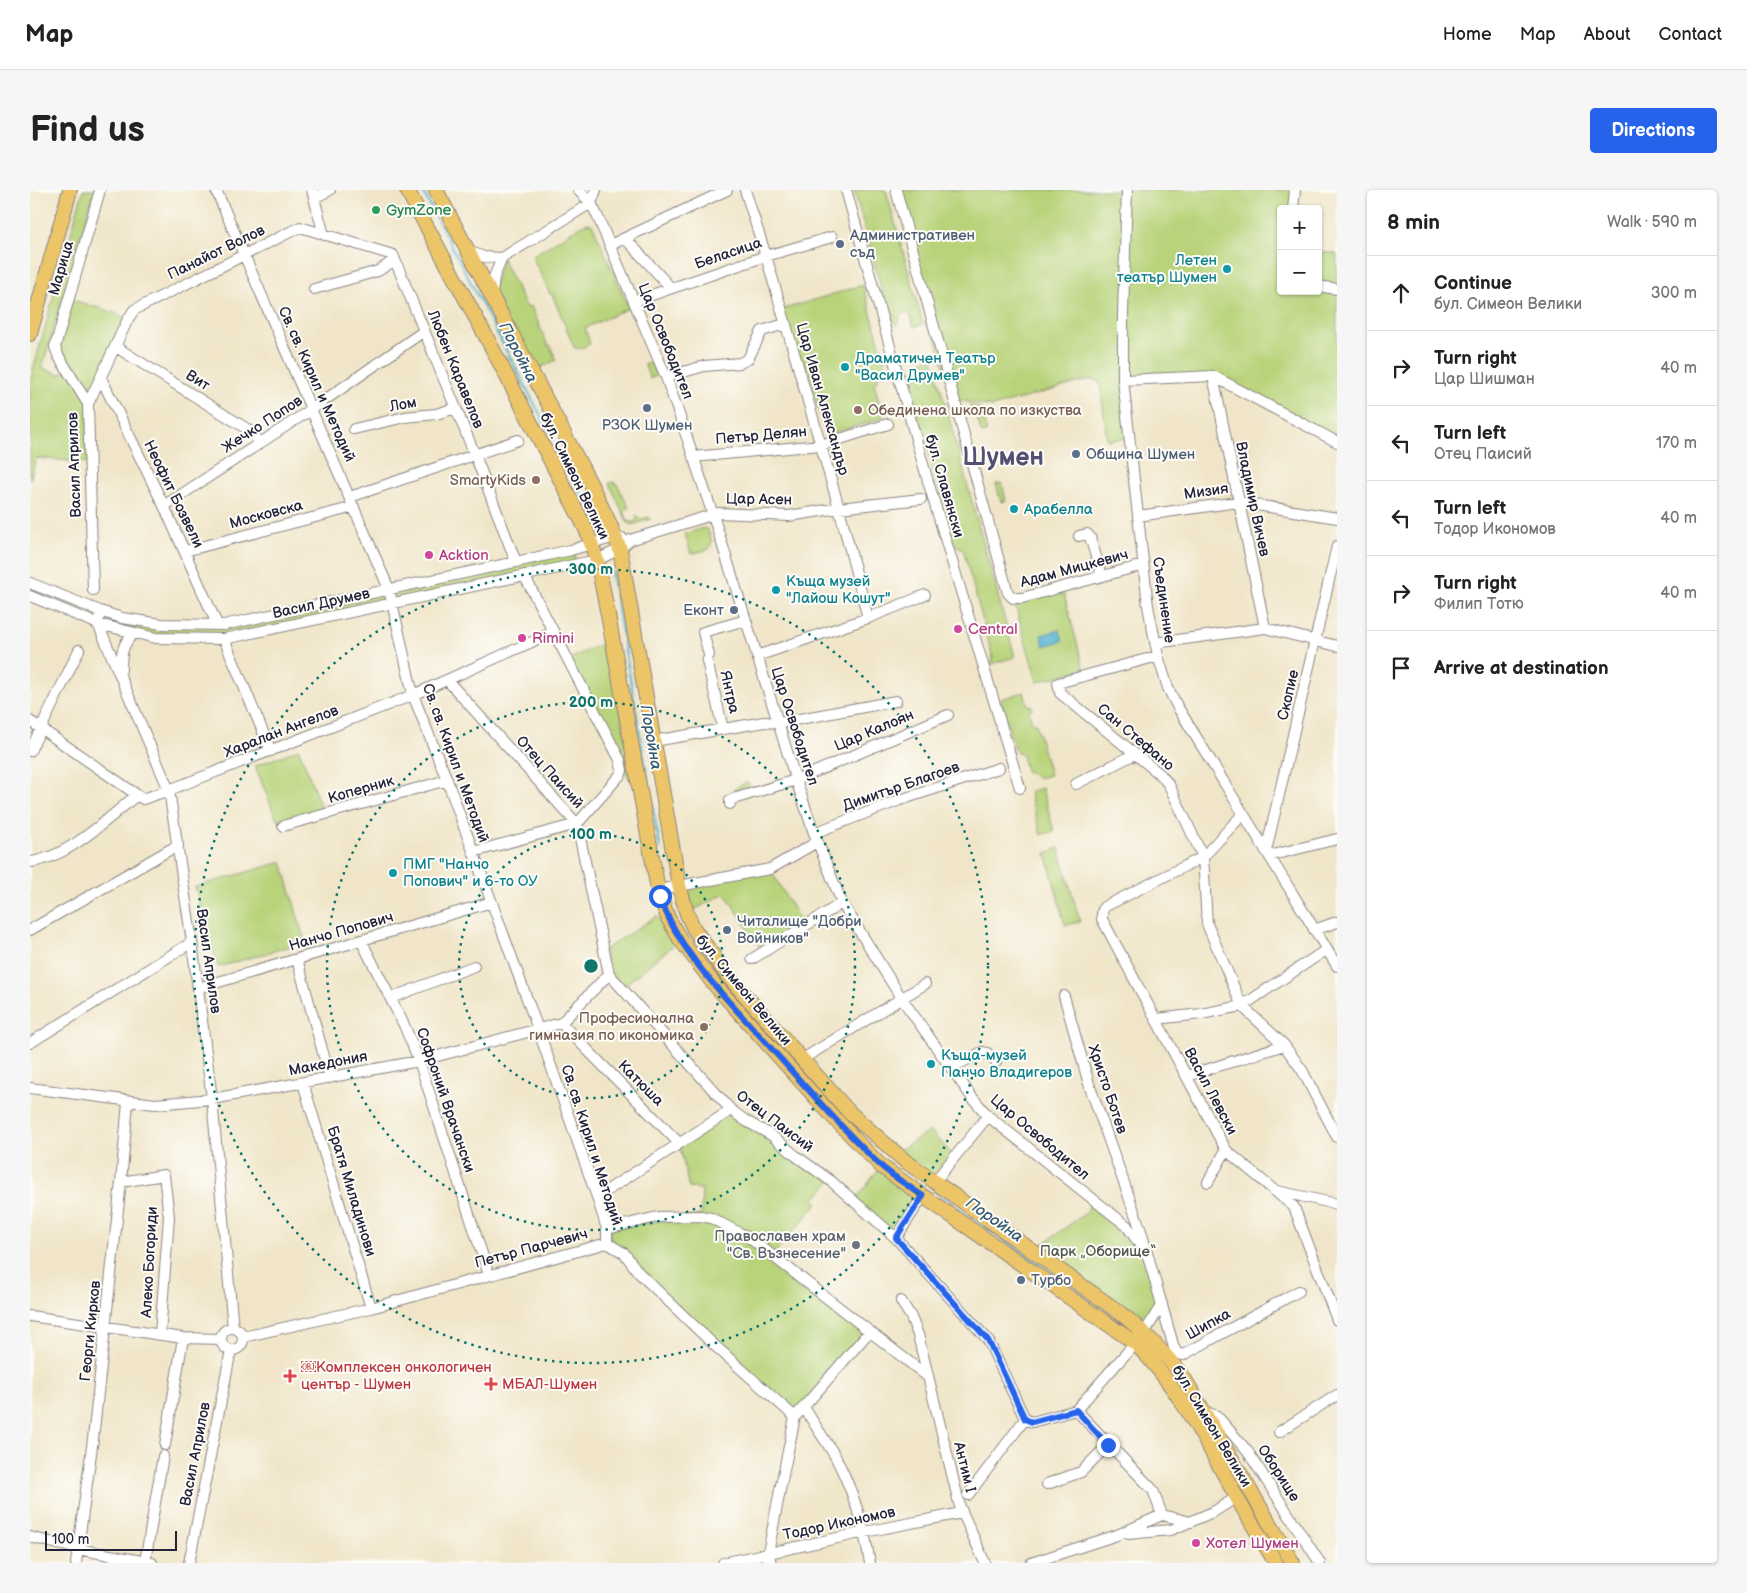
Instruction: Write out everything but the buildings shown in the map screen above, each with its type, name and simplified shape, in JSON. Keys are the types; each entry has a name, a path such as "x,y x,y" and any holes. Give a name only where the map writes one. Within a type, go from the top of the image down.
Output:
{"main road":[{"name":"Марица","path":"30,334 70,190"},
{"name":"бул. Симеон Велики","path":"407,190 495,353 582,520 592,544 597,560 658,890 668,918 680,939 713,983 835,1119 881,1166 1135,1343 1155,1363 1175,1390 1198,1428 1276,1563"},
{"name":"бул. Симеон Велики","path":"436,190 590,485 622,542 679,886 687,914 694,929 721,968 850,1113 895,1153 1145,1332 1184,1378 1293,1563"}],"street":[{"name":"Марица","path":"88,404 55,347 100,190"},
{"name":"Св. св. Кирил и Методий","path":"216,190 389,589 413,695 447,780 538,1029 597,1197 606,1229 606,1243"},
{"path":"324,235 312,194 330,190"},
{"name":"Цар Освободител","path":"578,190 591,203 666,377 714,515 815,838 842,902 902,999 971,1096 988,1116 1127,1226 1149,1258"},
{"path":"492,295 494,277 502,258 591,203 596,190"},
{"path":"610,245 727,190"},
{"name":"Цар Иван Александър","path":"745,190 821,445 868,618"},
{"name":"бул. Славянски","path":"846,190 935,506 1020,788"},
{"name":"бул. Славянски","path":"896,190 1006,589 1013,598"},
{"name":"Съединение","path":"1127,190 1123,380 1143,565 1158,656 1168,688 1177,706 1337,966"},
{"path":"1293,205 1295,190"},
{"name":"Панайот Волов","path":"128,319 134,310 319,218"},
{"path":"300,227 393,255 395,260 378,271 314,289"},
{"name":"Беласица","path":"634,301 766,256 832,237"},
{"path":"625,238 671,288"},
{"path":"468,251 484,256 502,258"},
{"name":"Любен Каравелов","path":"395,260 475,455 516,562"},
{"path":"1322,287 1337,289"},
{"name":"Васил Априлов","path":"93,590 88,404 128,319"},
{"path":"666,377 704,366 738,364 748,359 762,331 785,324"},
{"name":"Жечко Попов","path":"164,506 312,409 424,331"},
{"name":"Вит","path":"116,346 252,432 260,443"},
{"path":"1123,380 1213,376 1337,442"},
{"name":"Владимир Вичев","path":"1213,376 1265,628"},
{"name":"Неофит Бозвели","path":"101,378 164,506 217,624"},
{"name":"Лом","path":"354,429 405,417 436,414 456,408"},
{"name":"Петър Делян","path":"693,457 821,445 888,424"},
{"name":"Московска","path":"185,551 352,502 518,440"},
{"name":"Цар Асен","path":"622,542 718,513 789,516 839,508 921,499"},
{"name":"Мизия","path":"1138,516 1238,502 1337,518"},
{"path":"1079,536 1087,534 1090,537 1102,576"},
{"name":"Васил Друмев","path":"30,584 100,612 122,618 162,624 224,625 592,544 622,542"},
{"name":"Васил Друмев","path":"30,596 98,624 156,638 224,639 597,560 622,542"},
{"name":"Скопие","path":"1267,853 1337,546"},
{"name":"Адам Мицкевич","path":"1013,598 1022,598 1143,565"},
{"path":"473,852 577,824 621,774 622,770 620,760 524,576"},
{"path":"757,656 868,618 925,595"},
{"path":"98,624 100,612"},
{"name":"Янтра","path":"723,730 703,632 746,620"},
{"name":"Васил Априлов","path":"98,624 169,790 192,942 212,1099 233,1328"},
{"path":"1155,643 1265,628 1337,646"},
{"name":"Харалан Ангелов","path":"137,795 143,799 271,751 413,695 554,632"},
{"path":"122,677 122,649 126,641 134,633"},
{"path":"224,639 271,751"},
{"path":"30,751 79,650"},
{"name":"Сан Стефано","path":"1158,656 1058,683 1060,693 1162,775 1169,784 1203,857 1207,924 1242,1006 1284,1045 1302,1070 1337,1137"},
{"name":"Отец Паисий","path":"447,680 577,824 609,974 731,1110 771,1135 831,1181 896,1238 988,1340 1025,1419"},
{"path":"654,741 764,722 778,723 896,701"},
{"name":"Цар Калоян","path":"730,804 730,800 796,780 948,715"},
{"path":"30,721 137,795 66,849 48,858 30,862"},
{"path":"1076,784 1135,754"},
{"name":"Димитър Благоев","path":"658,890 770,869 815,838 900,800 999,768"},
{"name":"Коперник","path":"283,826 447,780"},
{"path":"1203,857 1243,814"},
{"path":"1267,853 1337,839"},
{"path":"30,930 178,845"},
{"name":"Васил Левски","path":"1203,857 1104,907 1102,919 1226,1150 1294,1207 1337,1320"},
{"name":"Нанчо Попович","path":"198,988 492,902"},
{"path":"752,960 842,902"},
{"path":"1314,930 1337,922"},
{"name":"Софроний Врачански","path":"361,940 391,998 418,1061 490,1275"},
{"path":"30,1043 192,942"},
{"path":"1156,1019 1201,1014 1242,1006 1326,950"},
{"path":"297,959 330,1078"},
{"path":"391,998 474,966"},
{"path":"561,1023 609,974"},
{"path":"801,1060 925,984"},
{"name":"Христо Ботев","path":"1064,996 1089,1084 1127,1189 1149,1258"},
{"name":"Македония","path":"30,1088 155,1104 212,1099 418,1061 561,1023"},
{"name":"Катюша","path":"561,1023 680,1143"},
{"path":"1187,1076 1284,1045"},
{"path":"952,1068 982,1052 987,1053 996,1062"},
{"name":"Братя Миладинови","path":"303,1083 371,1308"},
{"name":"Георги Кирков","path":"76,1563 93,1439 128,1102"},
{"path":"597,1197 731,1110"},
{"path":"935,1181 988,1116"},
{"path":"1208,1182 1226,1150"},
{"name":"Алеко Богориди","path":"121,1182 164,1175 169,1217 160,1335"},
{"path":"1273,1190 1337,1204"},
{"path":"896,1238 923,1196"},
{"path":"606,1229 657,1217 701,1216 711,1218 750,1239 927,1376"},
{"name":"Петър Парчевич","path":"243,1337 371,1308 606,1243 624,1253 639,1273 713,1344 796,1417"},
{"path":"968,1495 1025,1419 1032,1422 1076,1410 1145,1332 1162,1304 1149,1258"},
{"name":"Шипка","path":"1162,1304 1174,1348 1182,1356 1299,1290"},
{"name":"Антим I","path":"901,1301 911,1317 918,1335 962,1513 985,1563"},
{"path":"30,1316 183,1338 221,1339"},
{"path":"233,1328 240,1332 243,1337 240,1347 231,1350 225,1348 221,1339 225,1330 233,1328"},
{"path":"770,1558 780,1490 796,1417 870,1332"},
{"path":"165,1445 183,1338"},
{"name":"Васил Априлов","path":"189,1563 231,1350"},
{"path":"1279,1432 1337,1395"},
{"path":"804,1407 836,1457 865,1532 870,1563"},
{"path":"1076,1410 1152,1490 1162,1515"},
{"name":"Оборище","path":"1203,1410 1217,1416 1248,1452 1320,1563"},
{"path":"1047,1484 1081,1472 1108,1445"},
{"path":"30,1537 78,1549 148,1562 163,1456"},
{"path":"1118,1535 1171,1530 1215,1511 1237,1497"},
{"name":"Тодор Икономов","path":"723,1563 770,1558 865,1532 962,1513"},
{"path":"1031,1563 1118,1535 1162,1515 1191,1522"}],"green space":[{"path":"83,190 100,190 97,202 91,201 42,368 60,374 67,371 58,355 69,299 128,319 88,404 89,463 36,458 30,481 30,381"},
{"path":"854,190 886,190 923,324 914,327 910,314 904,313 895,325 891,311 886,305"},
{"path":"896,190 1295,190 1293,205 1277,205 1277,295 1322,295 1322,252 1337,254 1337,442 1213,376 1123,380 1130,438 1107,440 1100,382 1091,379 992,407 953,399"},
{"path":"590,223 629,308 585,328 590,344 579,349 574,347 552,294 550,294 532,256 584,224"},
{"path":"502,258 526,307 531,306 556,360 532,372 492,295"},
{"path":"863,285 888,373 877,376 878,381 874,383 883,418 826,435 802,360 792,348 781,310"},
{"path":"932,357 1015,657 991,664 993,658 963,549 953,543 911,392 912,386 908,370 912,369 917,374 923,373 925,369 923,360"},
{"path":"650,362 656,376 650,379 644,364"},
{"path":"970,405 980,408 987,432 982,434 975,412 969,408"},
{"path":"609,483 617,484 629,508 624,510 627,520 637,521 636,515 640,519 649,517 651,519 632,525 628,523"},
{"path":"1002,483 1006,501 1001,502 996,484"},
{"path":"703,528 708,530 712,542 709,549 691,554 685,534"},
{"path":"575,552 575,565 224,639 156,638 119,624 119,622 122,622 224,625"},
{"path":"1062,587 1084,669 1037,682 1014,601"},
{"path":"605,642 611,658 634,784 622,770 568,660"},
{"path":"1024,692 1028,706 1031,705 1032,709 1029,711 1032,722 1036,724 1050,775 1039,778 1026,771 1022,755 1014,749 1001,699"},
{"path":"299,749 322,810 277,820 255,766"},
{"path":"747,782 754,789 735,795 733,790"},
{"path":"1042,788 1054,831 1041,835 1029,792"},
{"path":"1059,848 1080,922 1065,925 1046,853"},
{"path":"282,862 305,942 218,967 195,887"},
{"path":"770,869 804,927 763,953 725,893 687,914 679,886"},
{"path":"657,916 676,943 621,988 609,974 604,950"},
{"path":"731,1110 831,1181 814,1200 818,1203 772,1256 869,1332 795,1417 614,1247 607,1229 701,1215 702,1189 689,1188 679,1143"},
{"path":"930,1131 954,1156 935,1181 895,1153"},
{"path":"881,1166 923,1196 896,1238 855,1201"},
{"name":"Парк „Оборище“","path":"1091,1199 1107,1209 1149,1258 1162,1304 1145,1332 1033,1251 1087,1212"}],"water":[{"path":"1060,630 1063,641 1044,646 1041,635"}],"waterway":[{"name":"Поройна","path":"422,190 596,524"},
{"name":"Поройна","path":"611,570 660,848"},
{"name":"Поройна","path":"934,1191 1083,1295"}],"place":[{"name":"GymZone","path":"376,210"},
{"name":"Административен съд","path":"840,244"},
{"name":"Летен театър Шумен","path":"1227,269"},
{"name":"Драматичен Театър \"Васил Друмев\"","path":"845,367"},
{"name":"РЗОК Шумен","path":"647,408"},
{"name":"Обединена школа по изкуства","path":"858,410"},
{"name":"Община Шумен","path":"1076,454"},
{"name":"SmartyKids","path":"536,480"},
{"name":"Арабелла","path":"1014,509"},
{"name":"Acktion","path":"429,555"},
{"name":"Къща музей \"Лайош Кошут\"","path":"776,590"},
{"name":"Еконт","path":"734,610"},
{"name":"Central","path":"958,629"},
{"name":"Rimini","path":"522,638"},
{"name":"ПМГ \"Нанчо Попович\" и 6-то ОУ","path":"393,873"},
{"name":"Читалище \"Добри Войников\"","path":"727,930"},
{"name":"Професионална гимназия по икономика","path":"704,1027"},
{"name":"Къща-музей Панчо Владигеров","path":"931,1064"},
{"name":"Православен храм \"Св. Възнесение\"","path":"856,1245"},
{"name":"Турбо","path":"1021,1280"},
{"name":"￼Комплексен онкологичен център - Шумен","path":"290,1376"},
{"name":"МБАЛ-Шумен","path":"491,1384"},
{"name":"Хотел Шумен","path":"1196,1543"}],"district":[{"name":"Шумен","path":"1003,456"}],"route":[{"path":"660,896 668,918 680,939 713,983 835,1119 881,1166 923,1196 896,1238 988,1340 1025,1419 1032,1422 1076,1410 1108,1445"}]}
